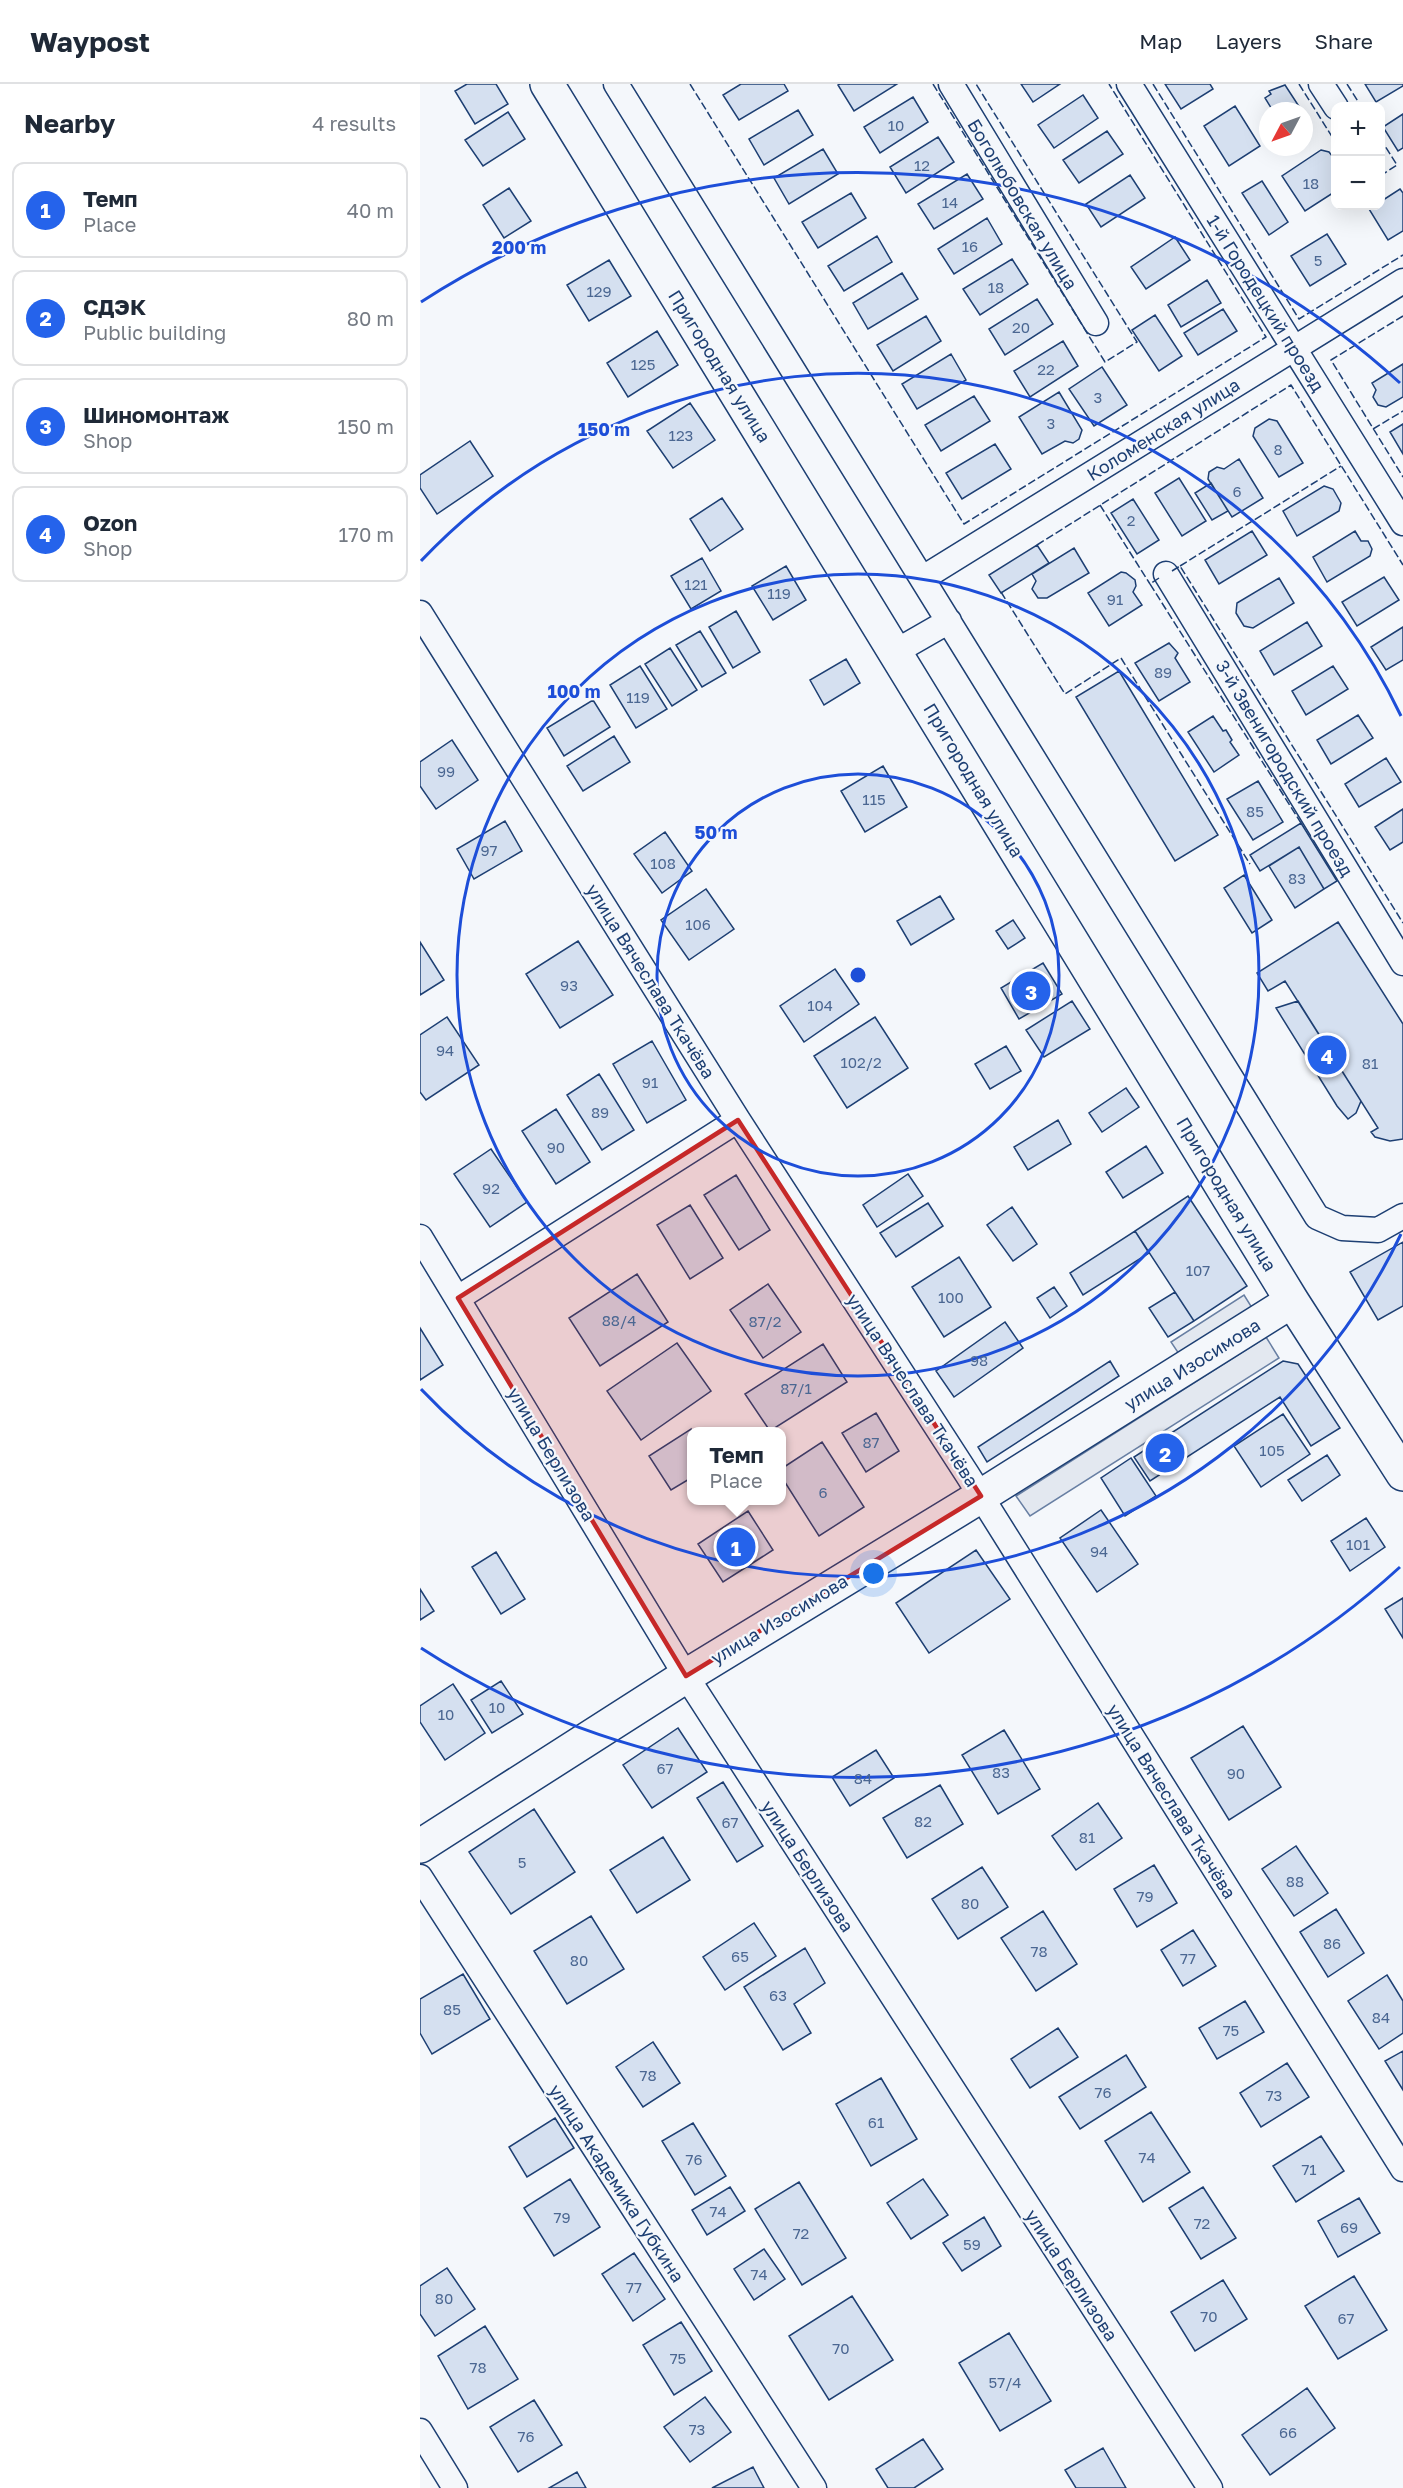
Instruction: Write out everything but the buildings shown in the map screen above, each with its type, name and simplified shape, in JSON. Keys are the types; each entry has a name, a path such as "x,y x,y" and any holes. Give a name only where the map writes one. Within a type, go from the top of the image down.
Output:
{"street":[{"name":"Пригородная улица","path":"547,84 1292,1301 1403,1474"},
{"path":"616,84 1317,1217 1342,1228 1378,1230 1403,1216"},
{"name":"Боголюбовская улица","path":"951,84 1096,324"},
{"name":"1-й Городецкий проезд","path":"1129,84 1403,523"},
{"path":"1321,84 1332,102"},
{"name":"Коломенская улица","path":"923,578 1403,280"},
{"name":"3-й Звенигородский проезд","path":"1166,574 1403,963"},
{"name":"улица Вячеслава Ткачёва","path":"420,613 738,1120 981,1496 1403,2169"},
{"path":"895,652 949,621"},
{"path":"458,1298 738,1120"},
{"name":"улица Берлизова","path":"420,1237 686,1676 1210,2488"},
{"name":"улица Изосимова","path":"420,1846 686,1676 981,1496 1292,1301"},
{"name":"улица Академика Губкина","path":"420,1877 814,2488"},
{"path":"420,2431 455,2488"}],"highlighted area":[{"path":"738,1120 981,1496 686,1676 458,1298"}],"shaded area":[{"path":"1244,1295 1254,1311 1181,1357 1171,1342"},
{"path":"1266,1337 1279,1358 1030,1516 1016,1496"}],"fence":[{"path":"690,84 964,524 1266,337 1109,84"},
{"path":"933,84 1105,362 1137,342 976,84"},
{"path":"1153,84 1299,319 1403,255"},
{"path":"1299,84 1331,135"},
{"path":"1347,84 1358,102"},
{"path":"1385,146 1397,165 1385,173"},
{"path":"1403,316 1331,360 1403,477"},
{"path":"1037,545 1291,385 1403,565"},
{"path":"1373,429 1403,411"},
{"path":"1180,566 1341,466"},
{"path":"1100,505 1150,584"},
{"path":"1172,571 1180,566 1403,923"},
{"path":"1159,578 1150,584 1301,823"},
{"path":"1001,592 1065,694 1121,658 1250,864"}],"place":[{"name":"Шиномонтаж","path":"1031,991"},
{"name":"Ozon","path":"1327,1055"},
{"name":"СДЭК","path":"1165,1453"},
{"name":"Темп","path":"736,1547"}]}
